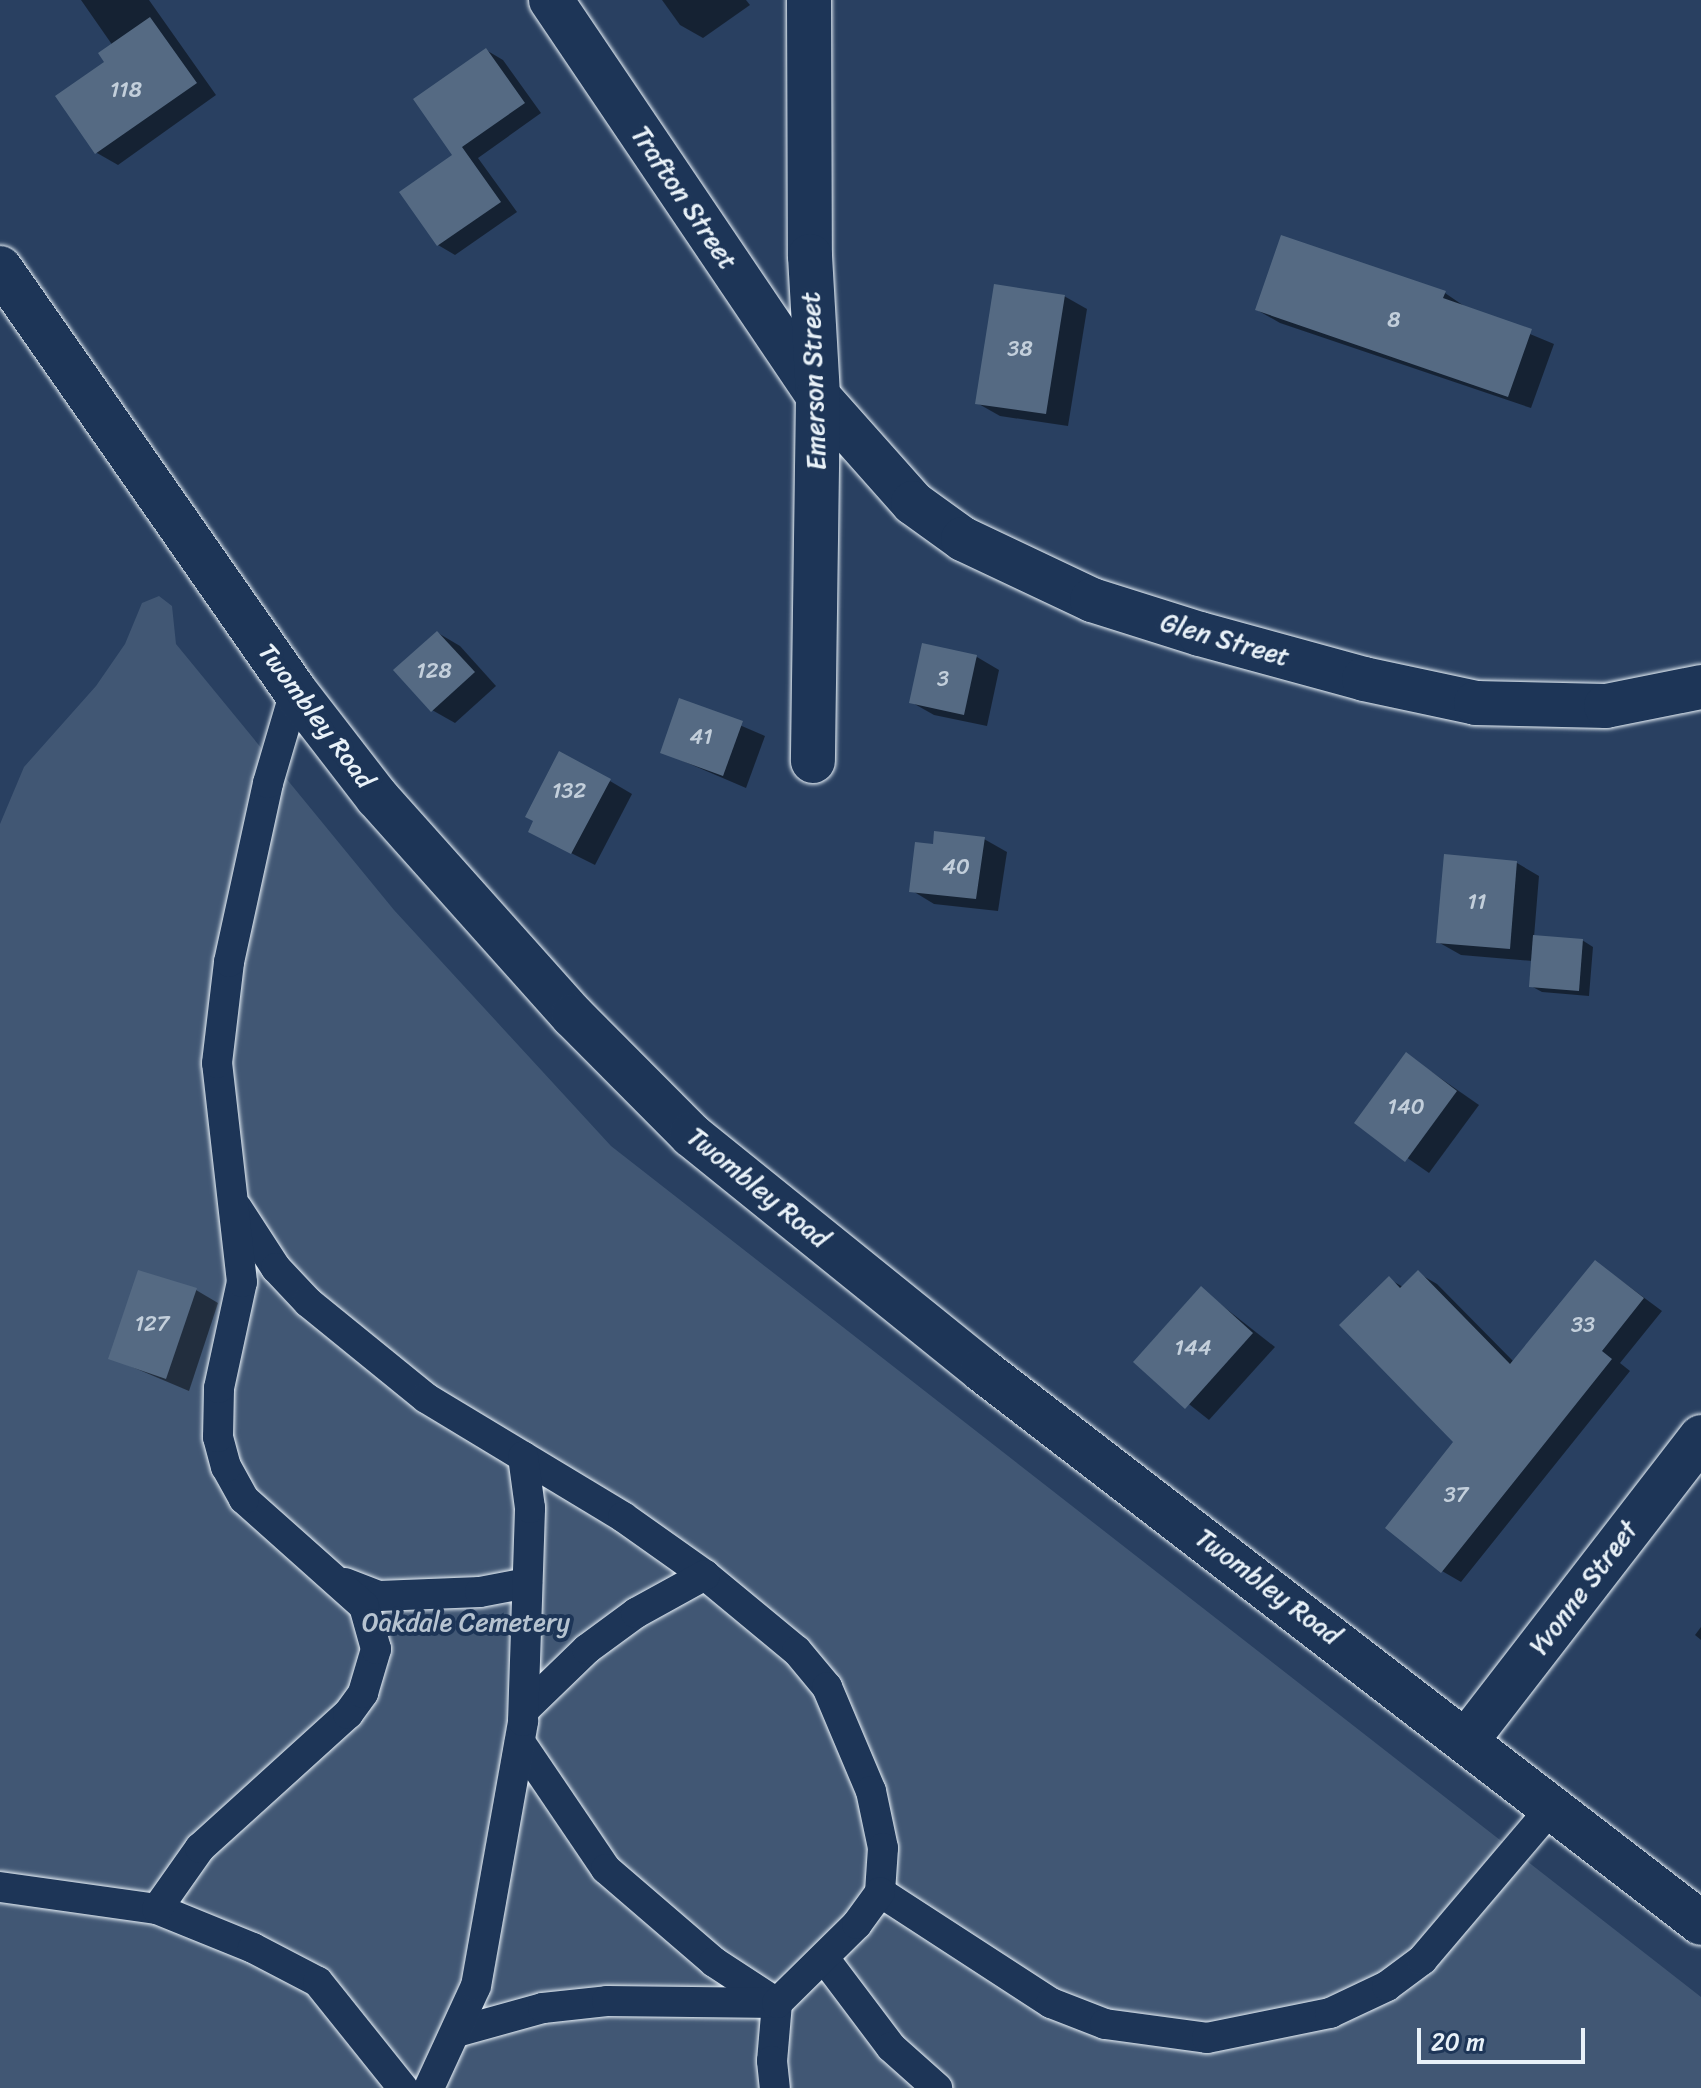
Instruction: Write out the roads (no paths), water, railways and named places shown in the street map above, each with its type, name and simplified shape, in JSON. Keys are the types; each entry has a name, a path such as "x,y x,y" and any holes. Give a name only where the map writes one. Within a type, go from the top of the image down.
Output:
{"street":[{"name":"Trafton Street","path":"551,0 818,396"},
{"name":"Emerson Street","path":"809,0 810,256 818,396 813,761"},
{"name":"Twombley Road","path":"0,268 295,691 458,892 691,1135 982,1370 1701,1923"},
{"name":"Glen Street","path":"818,396 913,503 963,539 1092,600 1252,650 1476,703 1606,706 1701,687"},
{"name":"Yvonne Street","path":"1467,1740 1701,1437"}],"lane":[{"path":"157,1909 200,1848 330,1734 363,1693 376,1649 373,1626 364,1606 264,1520 226,1467 218,1437 219,1388 242,1282 237,1208 217,1063 229,962 268,783 295,691"},
{"path":"237,1208 276,1268 308,1302 426,1398 523,1456 705,1575 797,1651 827,1687 871,1791 883,1848 880,1892 824,1958 777,2003 772,2061 775,2088"},
{"path":"429,2088 460,2031 476,1986 525,1709 530,1508 523,1456"},
{"path":"525,1709 587,1649 636,1613 705,1575"},
{"path":"335,1580 379,1596 480,1592 527,1583"},
{"path":"520,1742 606,1869 714,1962 777,2003"},
{"path":"880,1892 1051,2003 1105,2024 1207,2038 1330,2013 1387,1986 1422,1960 1552,1807"},
{"path":"0,1887 157,1909 253,1948 318,1982 403,2088"},
{"path":"824,1958 891,2047 937,2088"},
{"path":"460,2031 543,2008 607,2001 777,2003"}],"park label":[{"name":"Oakdale Cemetery","path":"466,1623"}]}
